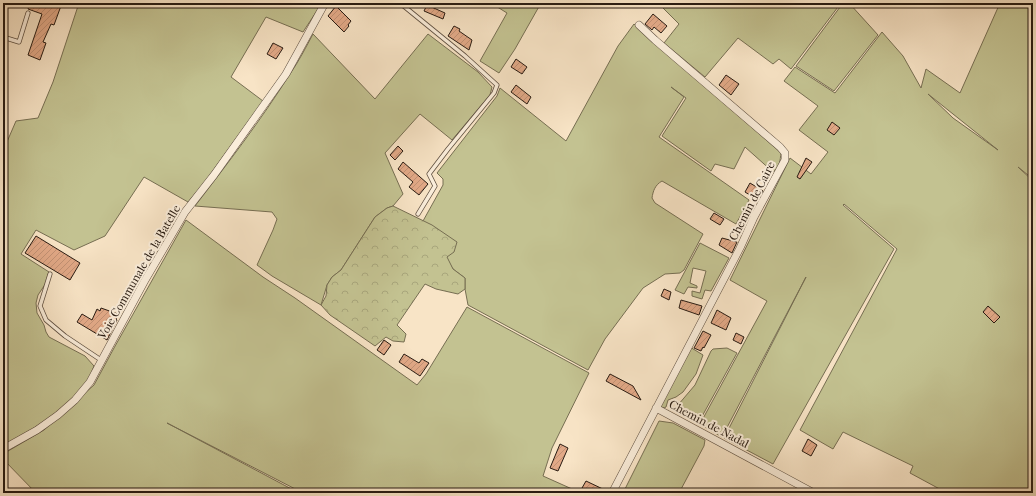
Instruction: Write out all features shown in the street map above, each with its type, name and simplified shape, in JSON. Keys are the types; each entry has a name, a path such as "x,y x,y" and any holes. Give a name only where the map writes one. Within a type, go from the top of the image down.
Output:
{"street":[{"name":"Voie Communale de la Batelle","path":"3,449 37,430 75,400 90,382 144,282 185,212 286,74 325,3"},
{"name":"Chemin de Caire","path":"639,25 780,147 785,153 785,160 656,408"},
{"name":"Chemin de Nadal","path":"612,493 656,408 814,493"}],"lane":[{"path":"400,3 465,56 496,85 494,93 429,174 435,186 418,214"},
{"path":"3,37 19,42 28,13"},
{"path":"50,274 40,306 46,320 65,336 101,360"}],"green space":[{"path":"79,3 322,3 303,32 266,17 231,77 263,101 204,183 188,202 144,177 105,236 74,250 36,230 21,254 49,272 46,283 38,295 36,303 37,313 49,337 85,356 94,366 88,379 68,403 42,423 3,446 3,151 16,121 38,118 53,82"},
{"path":"491,3 541,3 515,49 499,73 480,61 507,13"},
{"path":"659,3 841,3 791,69 779,59 773,64 738,38 705,77 664,43 679,24"},
{"path":"843,3 849,3 878,35 834,91 796,66"},
{"path":"1000,3 1028,3 1033,5 1033,179 1018,167 1033,181 1033,493 947,493 910,473 913,466 843,432 833,449 800,430 897,249 844,204 843,205 894,249 773,464 724,438 806,277 722,437 700,424 767,301 730,280 790,158 811,174 828,152 799,130 818,106 784,81 795,67 835,93 882,32 903,56 921,88 926,69 960,93","holes":["928,94 998,150 953,118"]},
{"path":"634,24 781,153 778,166 773,172 745,147 734,169 715,164 711,171 662,136 686,98 671,87 684,97 659,137 749,200 736,224 662,181 656,186 652,198 655,203 703,234 684,270 680,273 665,274 643,288 605,339 588,370 468,305 465,289 465,278 453,269 423,221 443,185 443,179 437,173 497,96 500,88 566,141 618,46"},
{"path":"313,34 375,99 428,34 478,72 492,87 490,95 452,140 420,114 385,153 403,194 393,206 387,208 375,217 341,270 332,277 327,285 321,305 272,276 257,265 277,219 272,212 195,206 268,108"},
{"path":"393,206 432,225 457,242 454,252 447,257 453,269 465,278 465,289 458,294 436,289 425,284 397,325 406,334 404,342 393,341 386,337 375,346 330,315 321,305 326,296 327,285 332,277 341,270 375,217 387,208"},
{"path":"186,220 263,277 417,385 426,374 467,307 589,373 552,448 543,476 581,493 303,493 167,423 299,493 36,493 3,459 3,454 44,430 94,385"},
{"path":"700,243 729,258 711,291 705,290 702,299 692,296 692,291 700,293 706,271 693,268 690,283 697,286 697,288 688,287 684,294 675,290"},
{"path":"690,347 703,355 696,374 683,392 668,400 666,407 664,408 658,406"},
{"path":"727,348 737,353 700,420 681,410 678,405 695,385 711,351 713,349"},
{"path":"659,421 673,423 705,440 704,446 679,493 623,493"}],"building":[{"path":"30,3 41,3 49,6 51,3 62,3 54,25 51,24 43,42 46,43 40,60 28,55 42,14 28,9"},
{"path":"427,5 445,13 443,19 424,11"},
{"path":"336,6 351,21 344,32 328,16"},
{"path":"653,14 667,26 661,33 654,27 652,30 645,24"},
{"path":"454,26 460,29 459,31 472,40 469,50 448,36"},
{"path":"273,43 283,48 276,59 267,54"},
{"path":"516,59 527,67 522,74 511,67"},
{"path":"726,75 739,84 731,95 719,85"},
{"path":"516,85 531,97 527,104 511,92"},
{"path":"832,122 840,128 834,135 827,130"},
{"path":"398,146 403,151 395,160 390,155"},
{"path":"806,158 812,162 800,179 797,177"},
{"path":"403,162 428,184 419,195 409,187 413,182 398,169"},
{"path":"750,183 763,191 758,200 745,192"},
{"path":"714,213 724,219 720,225 710,219"},
{"path":"36,236 80,263 70,280 25,253"},
{"path":"722,238 737,242 732,253 719,245"},
{"path":"664,289 671,292 669,300 661,296"},
{"path":"681,300 702,306 699,315 679,308"},
{"path":"988,306 1000,317 994,323 983,312"},
{"path":"101,308 118,314 117,320 107,340 77,322 82,314 92,320 97,309 100,311"},
{"path":"717,310 731,318 726,330 711,323"},
{"path":"703,331 711,335 701,351 694,348"},
{"path":"736,333 744,337 741,344 733,340"},
{"path":"384,340 391,345 384,355 377,350"},
{"path":"404,354 419,363 422,359 429,363 420,376 399,362"},
{"path":"610,374 633,386 641,400 606,381"},
{"path":"808,439 817,445 811,456 802,451"},
{"path":"560,444 568,448 558,471 550,468"},
{"path":"586,481 607,491 607,493 592,493 582,488"}]}
